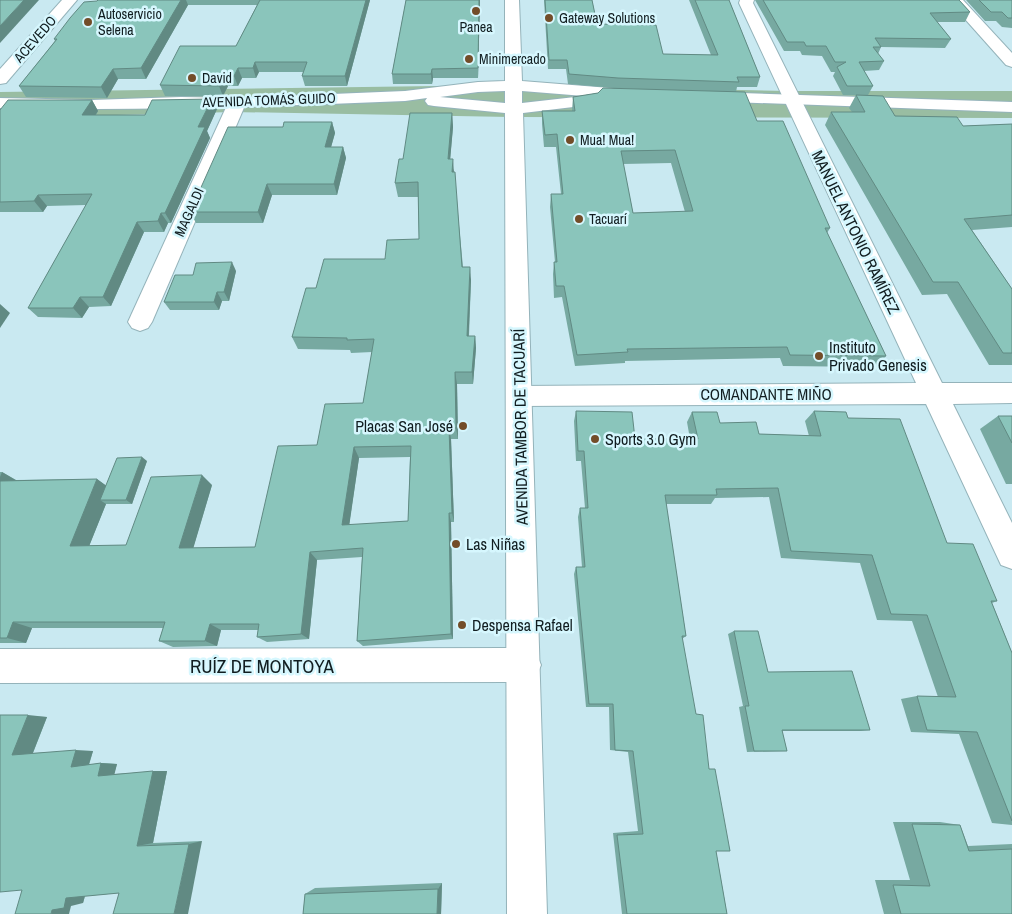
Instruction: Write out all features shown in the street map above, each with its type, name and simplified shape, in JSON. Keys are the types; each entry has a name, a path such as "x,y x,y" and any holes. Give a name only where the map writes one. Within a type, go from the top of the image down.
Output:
{"street":[{"name":"ACEVEDO","path":"0,79 70,0"},
{"name":"AVENIDA TAMBOR DE TACUARÍ","path":"512,0 527,914"},
{"name":"MANUEL ANTONIO RAMÍREZ","path":"747,0 746,3 1012,555"},
{"path":"955,0 1012,62"},
{"name":"AVENIDA TOMÁS GUIDO","path":"0,103 92,105 103,103 237,102 405,96 477,108 514,98 552,107 616,95 651,96"},
{"path":"697,97 974,105 1003,108 1012,105"},
{"name":"MAGALDI","path":"140,322 237,102"},
{"name":"COMANDANTE MIÑO","path":"519,396 1012,393"},
{"name":"RUÍZ DE MONTOYA","path":"0,666 524,666"}],"green space":[{"path":"513,85 788,91 1012,91 1012,118 515,117 233,112 0,118 0,92"}],"building":[{"path":"0,0 24,0 0,26"},
{"path":"98,0 181,0 141,68 113,69 101,87 19,86 84,2"},
{"path":"260,0 366,0 345,76 302,76 307,62 255,62 253,68 238,68 234,76 224,76 219,86 160,85 180,46 236,46"},
{"path":"406,0 479,0 478,68 432,69 431,74 392,74"},
{"path":"545,0 592,0 597,24 656,25 663,54 718,55 695,0 729,0 760,77 737,77 739,82 618,78 569,74 567,60 549,60"},
{"path":"763,0 959,0 970,12 930,13 951,39 875,38 881,47 873,47 884,61 859,62 873,86 847,86 837,67 846,62 835,62 826,46 806,46 804,42 787,42"},
{"path":"979,0 1012,0 1012,18 1008,18 1002,12 991,12"},
{"path":"603,88 745,92 757,121 783,121 830,228 825,228 886,356 790,355 787,347 627,349 628,352 577,355 564,286 556,286 554,262 557,262 551,194 563,194 557,134 545,135 542,111 575,111 573,97 598,93","holes":["675,150 693,211 633,213 621,151"]},
{"path":"856,95 883,96 895,116 957,117 963,126 1012,124 1012,215 964,219 1012,289 1012,353 1003,353 958,282 933,282 831,112 865,112"},
{"path":"212,99 198,127 205,127 165,213 161,213 158,221 137,222 103,297 80,297 73,308 28,308 92,194 38,195 34,201 0,202 0,110 8,100 92,100 82,115 145,115 152,100"},
{"path":"410,113 452,113 448,159 453,159 452,172 455,172 462,267 470,267 467,336 475,336 472,372 455,372 456,428 449,428 452,513 449,513 451,634 357,641 363,548 310,552 301,634 257,637 259,624 210,624 205,641 159,641 165,622 13,622 7,638 0,638 0,481 97,479 70,546 126,545 151,477 202,475 179,548 255,547 278,446 317,445 325,404 363,403 374,339 347,340 347,338 292,337 306,288 316,288 324,259 385,259 387,240 419,239 418,182 395,183 399,159 403,159","holes":["411,446 408,521 342,525 354,447"]},
{"path":"284,122 332,122 325,147 343,147 334,184 267,184 258,212 190,212 228,127 283,127"},
{"path":"232,262 224,292 217,292 214,302 164,302 175,275 193,275 196,263"},
{"path":"576,411 632,412 635,439 698,439 692,412 717,412 720,423 756,422 759,434 821,436 814,411 846,412 848,418 900,419 947,543 973,544 997,601 991,601 1012,653 1012,821 977,732 927,730 917,696 956,697 927,615 891,614 872,555 791,551 778,488 716,489 717,495 665,495 686,636 682,636 696,714 703,715 709,769 715,769 730,851 716,851 727,914 627,914 617,835 643,834 633,751 615,750 613,704 589,704 576,567 585,567 580,508 588,508 584,451 578,451"},
{"path":"998,416 1012,416 1012,443"},
{"path":"142,457 126,500 100,500 117,458"},
{"path":"734,631 758,631 768,672 852,671 870,730 782,730 787,751 754,751 745,706 749,706"},
{"path":"0,715 28,715 12,755 76,750 71,767 101,763 98,776 153,771 137,846 189,844 174,914 113,914 119,893 66,898 64,908 52,910 51,914 15,914 22,890 0,892"},
{"path":"912,824 960,825 969,851 1012,849 1012,914 901,914 893,885 930,886"},
{"path":"438,889 437,914 303,914 305,894"}],"place":[{"name":"Panea","path":"476,11"},
{"name":"Gateway Solutions","path":"549,18"},
{"name":"Autoservicio Selena","path":"88,22"},
{"name":"Minimercado","path":"469,59"},
{"name":"David","path":"192,78"},
{"name":"Mua! Mua!","path":"570,140"},
{"name":"Tacuarí","path":"579,219"},
{"name":"Instituto Privado Genesis","path":"819,356"},
{"name":"Placas San José","path":"463,426"},
{"name":"Sports 3.0 Gym","path":"595,439"},
{"name":"Las Niñas","path":"456,544"},
{"name":"Despensa Rafael","path":"462,625"}]}
